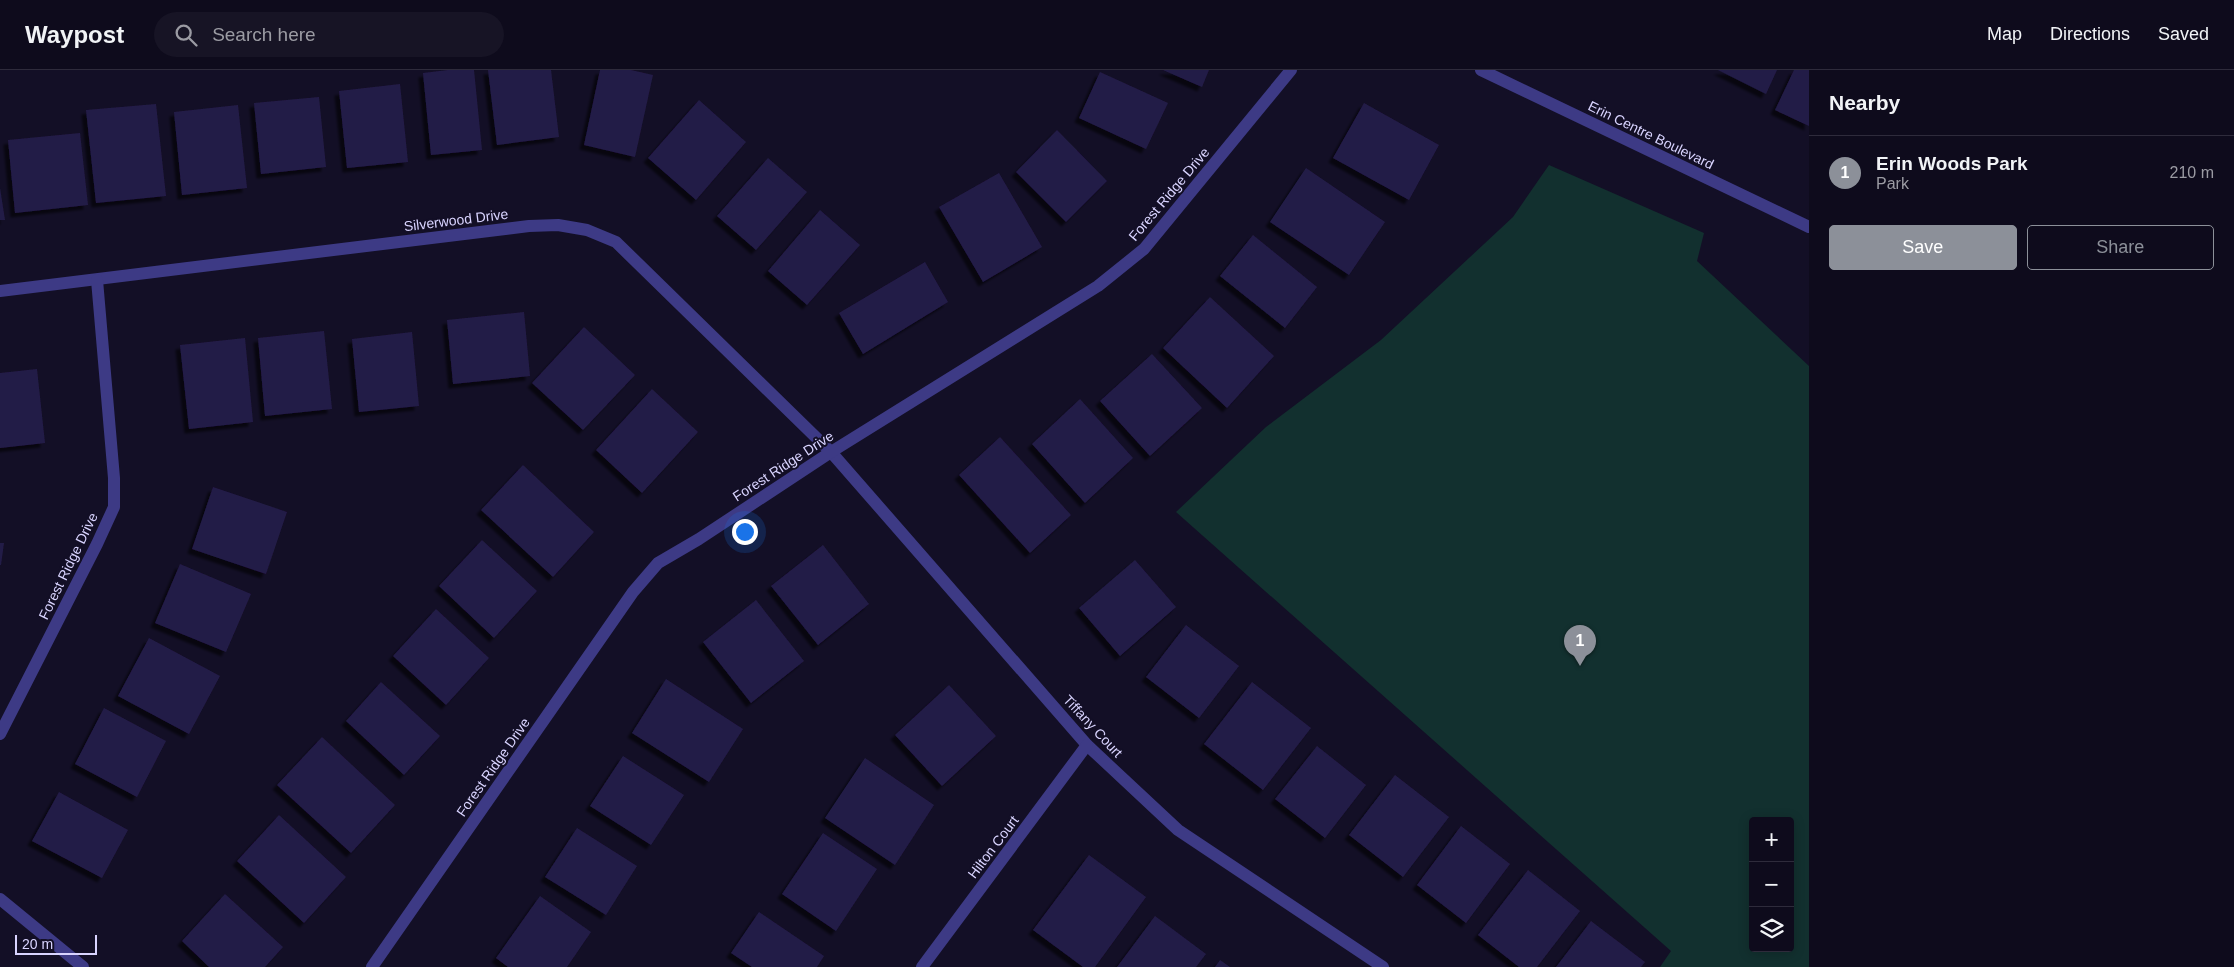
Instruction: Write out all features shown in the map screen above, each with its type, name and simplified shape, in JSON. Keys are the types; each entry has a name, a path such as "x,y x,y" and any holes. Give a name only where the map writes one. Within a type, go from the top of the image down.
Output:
{"street":[{"name":"Forest Ridge Drive","path":"372,967 633,592 658,563 831,452 1098,286 1144,249 1291,70"},
{"name":"Erin Centre Boulevard","path":"1480,70 1809,227"},
{"name":"Silverwood Drive","path":"0,291 530,226 558,225 587,230 616,242 831,452"},
{"name":"Forest Ridge Drive","path":"0,734 114,507 114,478 97,280"},
{"name":"Tiffany Court","path":"831,452 1087,745 1178,830 1383,967"},
{"name":"Hilton Court","path":"922,967 1087,745"},
{"path":"0,899 83,967"}],"green space":[{"path":"1549,165 1704,233 1697,261 1809,366 1809,967 1660,967 1671,951 1176,512 1266,427 1381,340 1513,217"}],"building":[{"path":"448,70 474,70 482,150 431,155 423,73"},
{"path":"488,70 551,70 559,137 497,145"},
{"path":"600,70 631,70 653,75 635,157 584,145"},
{"path":"1163,70 1209,70 1202,87"},
{"path":"1718,70 1777,70 1766,94"},
{"path":"1794,70 1809,70 1809,126 1775,110"},
{"path":"1100,72 1168,103 1146,149 1079,118"},
{"path":"400,84 408,162 347,168 339,91"},
{"path":"319,97 326,167 261,174 254,103"},
{"path":"699,100 746,142 696,200 648,158"},
{"path":"1364,103 1439,145 1409,200 1333,158"},
{"path":"156,104 166,196 96,203 86,110"},
{"path":"238,105 247,188 182,195 174,112"},
{"path":"1057,130 1107,181 1066,222 1016,172"},
{"path":"80,133 88,205 15,213 8,140"},
{"path":"768,158 807,192 756,250 717,216"},
{"path":"1306,168 1385,222 1349,275 1270,222"},
{"path":"999,173 1042,247 983,282 939,207"},
{"path":"0,188 5,220 0,220"},
{"path":"820,210 860,245 807,305 768,271"},
{"path":"1253,235 1317,287 1285,328 1220,276"},
{"path":"925,262 948,302 863,354 839,313"},
{"path":"1210,297 1274,356 1227,408 1163,348"},
{"path":"524,312 530,376 453,384 447,320"},
{"path":"584,327 635,375 583,430 532,383"},
{"path":"324,331 332,409 265,416 258,338"},
{"path":"412,332 419,406 359,412 352,339"},
{"path":"245,338 253,422 189,429 180,345"},
{"path":"1152,354 1202,408 1150,456 1100,401"},
{"path":"37,369 45,443 0,448 0,373"},
{"path":"652,389 698,432 642,493 596,450"},
{"path":"1080,399 1133,458 1085,503 1032,444"},
{"path":"1000,437 1071,515 1030,553 959,475"},
{"path":"523,465 594,532 553,577 481,510"},
{"path":"213,487 287,512 266,574 192,549"},
{"path":"482,540 537,591 494,638 439,586"},
{"path":"0,543 4,543 1,565 0,565"},
{"path":"823,545 869,604 818,645 771,586"},
{"path":"1135,560 1176,607 1120,656 1079,608"},
{"path":"180,564 251,594 226,652 155,623"},
{"path":"756,600 804,661 751,703 703,642"},
{"path":"436,609 489,658 446,705 393,656"},
{"path":"1186,625 1239,666 1199,718 1146,677"},
{"path":"149,638 220,676 189,734 118,696"},
{"path":"666,679 743,729 709,782 632,733"},
{"path":"381,682 440,736 404,775 346,721"},
{"path":"1252,682 1311,728 1263,790 1204,744"},
{"path":"949,685 996,736 942,786 895,735"},
{"path":"104,708 166,741 137,797 75,764"},
{"path":"322,737 395,805 351,853 277,785"},
{"path":"1317,746 1366,785 1325,838 1275,799"},
{"path":"623,756 684,795 651,845 590,806"},
{"path":"865,758 934,805 895,865 825,818"},
{"path":"1395,775 1449,817 1403,877 1349,835"},
{"path":"59,792 128,830 102,878 32,841"},
{"path":"279,815 346,877 304,923 237,861"},
{"path":"1461,826 1510,864 1466,923 1417,885"},
{"path":"577,828 637,866 606,915 545,877"},
{"path":"823,833 877,869 836,931 782,894"},
{"path":"1089,855 1146,897 1095,967 1083,967 1033,930"},
{"path":"1528,870 1580,911 1537,967 1519,967 1478,935"},
{"path":"225,894 283,947 265,967 209,967 182,941"},
{"path":"540,896 591,932 567,967 508,967 496,958"},
{"path":"759,912 824,956 817,967 752,967 731,953"},
{"path":"1155,916 1206,954 1196,967 1117,967"},
{"path":"1591,921 1645,962 1641,967 1556,967"},
{"path":"1220,960 1230,967 1215,967"}],"place":[{"name":"Erin Woods Park","path":"1580,666"}]}
